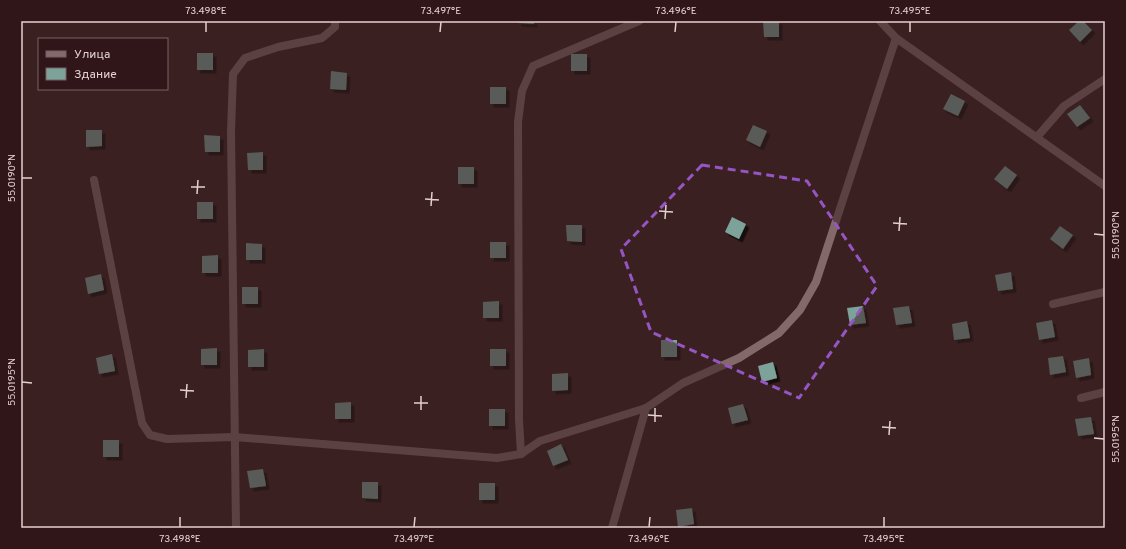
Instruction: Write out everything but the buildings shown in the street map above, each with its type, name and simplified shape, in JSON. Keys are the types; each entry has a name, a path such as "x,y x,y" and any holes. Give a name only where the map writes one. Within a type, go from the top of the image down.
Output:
{"street":[{"path":"236,528 231,132 233,74 245,58 278,47 322,38 335,27 335,21"},
{"path":"521,454 519,420 518,122 522,91 533,66 639,21"},
{"path":"880,21 896,38 1105,186"},
{"path":"94,180 142,423 150,435 167,439 234,437 497,458 521,454 540,441 646,408 683,383 739,358 779,333 800,310 816,282 896,38"},
{"path":"1037,137 1064,106 1105,78"},
{"path":"1053,304 1105,292"},
{"path":"1081,398 1105,392"},
{"path":"612,528 646,408"}],"highlighted area":[{"path":"702,165 807,181 877,286 799,398 651,332 621,249"}]}
